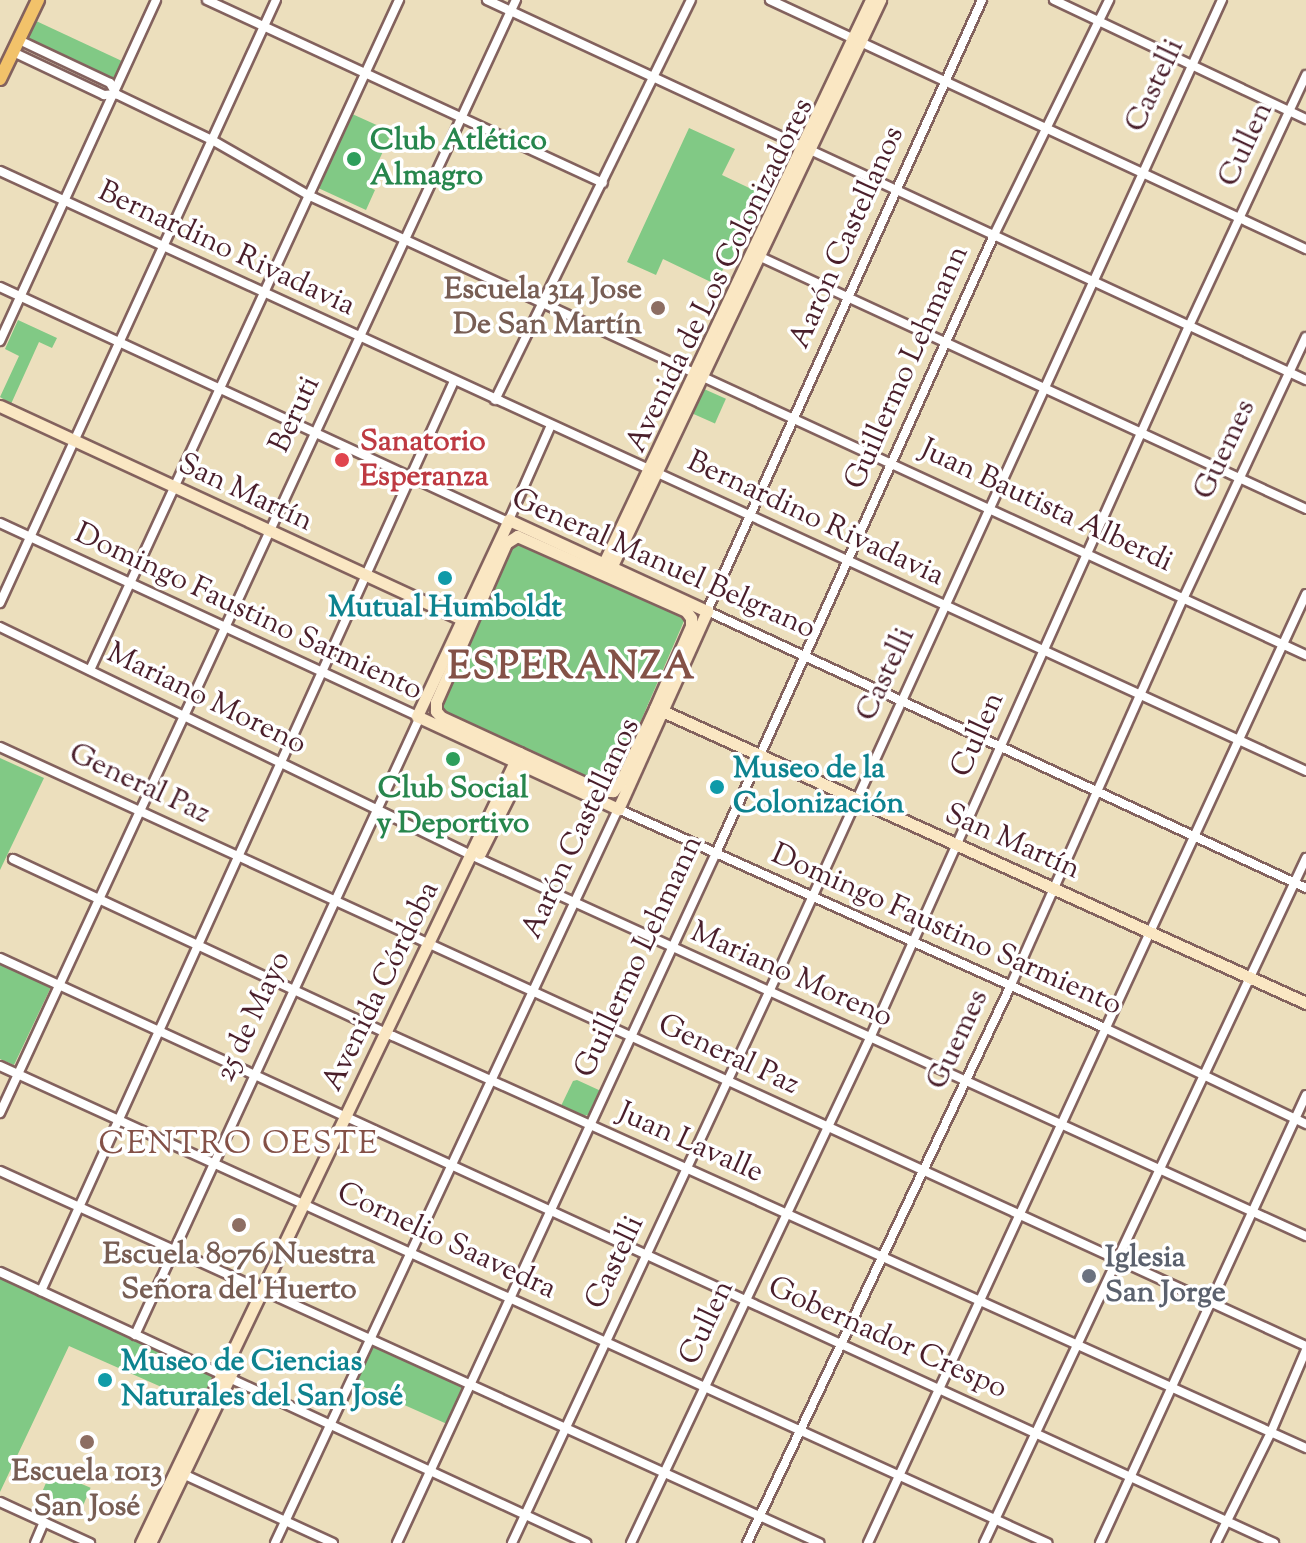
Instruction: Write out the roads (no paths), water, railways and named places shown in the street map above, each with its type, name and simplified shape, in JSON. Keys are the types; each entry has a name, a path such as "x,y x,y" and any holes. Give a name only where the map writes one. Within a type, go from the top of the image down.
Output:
{"main road":[{"path":"0,79 38,0"},
{"name":"Avenida de Los Colonizadores","path":"856,41 871,0"},
{"name":"Avenida de Los Colonizadores","path":"606,569 650,470 856,41 880,0"},
{"name":"San Martín","path":"0,406 466,621"},
{"name":"General Manuel Belgrano","path":"507,521 686,611 691,626"},
{"name":"25 de Mayo","path":"436,702 507,521"},
{"name":"General Manuel Belgrano","path":"517,536 707,611"},
{"name":"25 de Mayo","path":"418,718 506,543 517,536"},
{"name":"Aarón Castellanos","path":"602,791 613,791 620,783 707,611"},
{"name":"Aarón Castellanos","path":"618,809 691,626"},
{"name":"Domingo Faustino Sarmiento","path":"436,702 441,717 618,809"},
{"name":"San Martín","path":"659,709 1306,1003"},
{"name":"Domingo Faustino Sarmiento","path":"418,718 602,791"},
{"name":"Avenida Córdoba","path":"141,1543 226,1376 521,760"},
{"name":"Avenida Córdoba","path":"150,1543 226,1376"}],"street":[{"path":"0,341 116,94 156,0"},
{"path":"207,0 603,183"},
{"path":"0,603 166,247 276,0"},
{"path":"90,670 399,0"},
{"path":"487,0 1306,380"},
{"name":"Beruti","path":"0,1113 516,0"},
{"path":"495,400 691,0"},
{"path":"770,0 1306,249"},
{"name":"Aarón Castellanos","path":"707,611 982,0"},
{"path":"1054,0 1306,119"},
{"name":"Guillermo Lehmann","path":"397,1543 716,853 994,235 1109,0"},
{"name":"Castelli","path":"512,1543 769,992 1222,0"},
{"name":"Juan Bautista Alberdi","path":"16,46 104,95 116,94 212,140 308,195 698,372 1306,655"},
{"name":"Cullen","path":"631,1543 870,1038 1140,434 1306,75"},
{"name":"Bernardino Rivadavia","path":"0,171 1306,771"},
{"path":"754,254 1306,509"},
{"name":"General Manuel Belgrano","path":"0,287 507,521"},
{"name":"Guemes","path":"747,1543 966,1082 1184,597 1306,337"},
{"path":"41,1291 454,381"},
{"name":"25 de Mayo","path":"507,521 551,425"},
{"name":"Domingo Faustino Sarmiento","path":"0,523 418,718"},
{"path":"868,1543 1064,1126 1306,594"},
{"name":"General Manuel Belgrano","path":"707,611 1306,888"},
{"name":"Mariano Moreno","path":"0,627 375,810 1306,1236"},
{"name":"25 de Mayo","path":"135,1335 418,718"},
{"name":"General Paz","path":"0,747 1212,1302 1306,1348"},
{"name":"Aarón Castellanos","path":"275,1543 618,809"},
{"name":"Domingo Faustino Sarmiento","path":"618,809 1107,1029 1306,1124"},
{"path":"984,1543 1306,858"},
{"name":"Juan Lavalle","path":"13,859 390,1034 1306,1448"},
{"name":"Gobernador Crespo","path":"0,958 1274,1543"},
{"name":"Cornelio Saavedra","path":"0,1066 1047,1543"},
{"path":"1100,1543 1306,1095"},
{"path":"0,1171 819,1543"},
{"path":"0,1272 586,1543"},
{"path":"1216,1543 1271,1432 1306,1348"},
{"path":"183,1474 333,1543"},
{"path":"1,1504 90,1543"},
{"path":"35,1543 44,1522"}],"place":[{"name":"Club Atlético Almagro","path":"354,159"},
{"name":"Escuela 314 Jose De San Martín","path":"658,308"},
{"name":"Sanatorio Esperanza","path":"342,460"},
{"name":"Mutual Humboldt","path":"445,578"},
{"name":"Club Social y Deportivo","path":"453,759"},
{"name":"Museo de la Colonización","path":"717,787"},
{"name":"Escuela 8076 Nuestra Señora del Huerto","path":"239,1225"},
{"name":"Iglesia San Jorge","path":"1089,1276"},
{"name":"Museo de Ciencias Naturales del San José","path":"105,1380"},
{"name":"Escuela 1013 San José","path":"87,1442"}],"district":[{"name":"ESPERANZA","path":"572,670"},
{"name":"CENTRO OESTE","path":"239,1145"}]}
